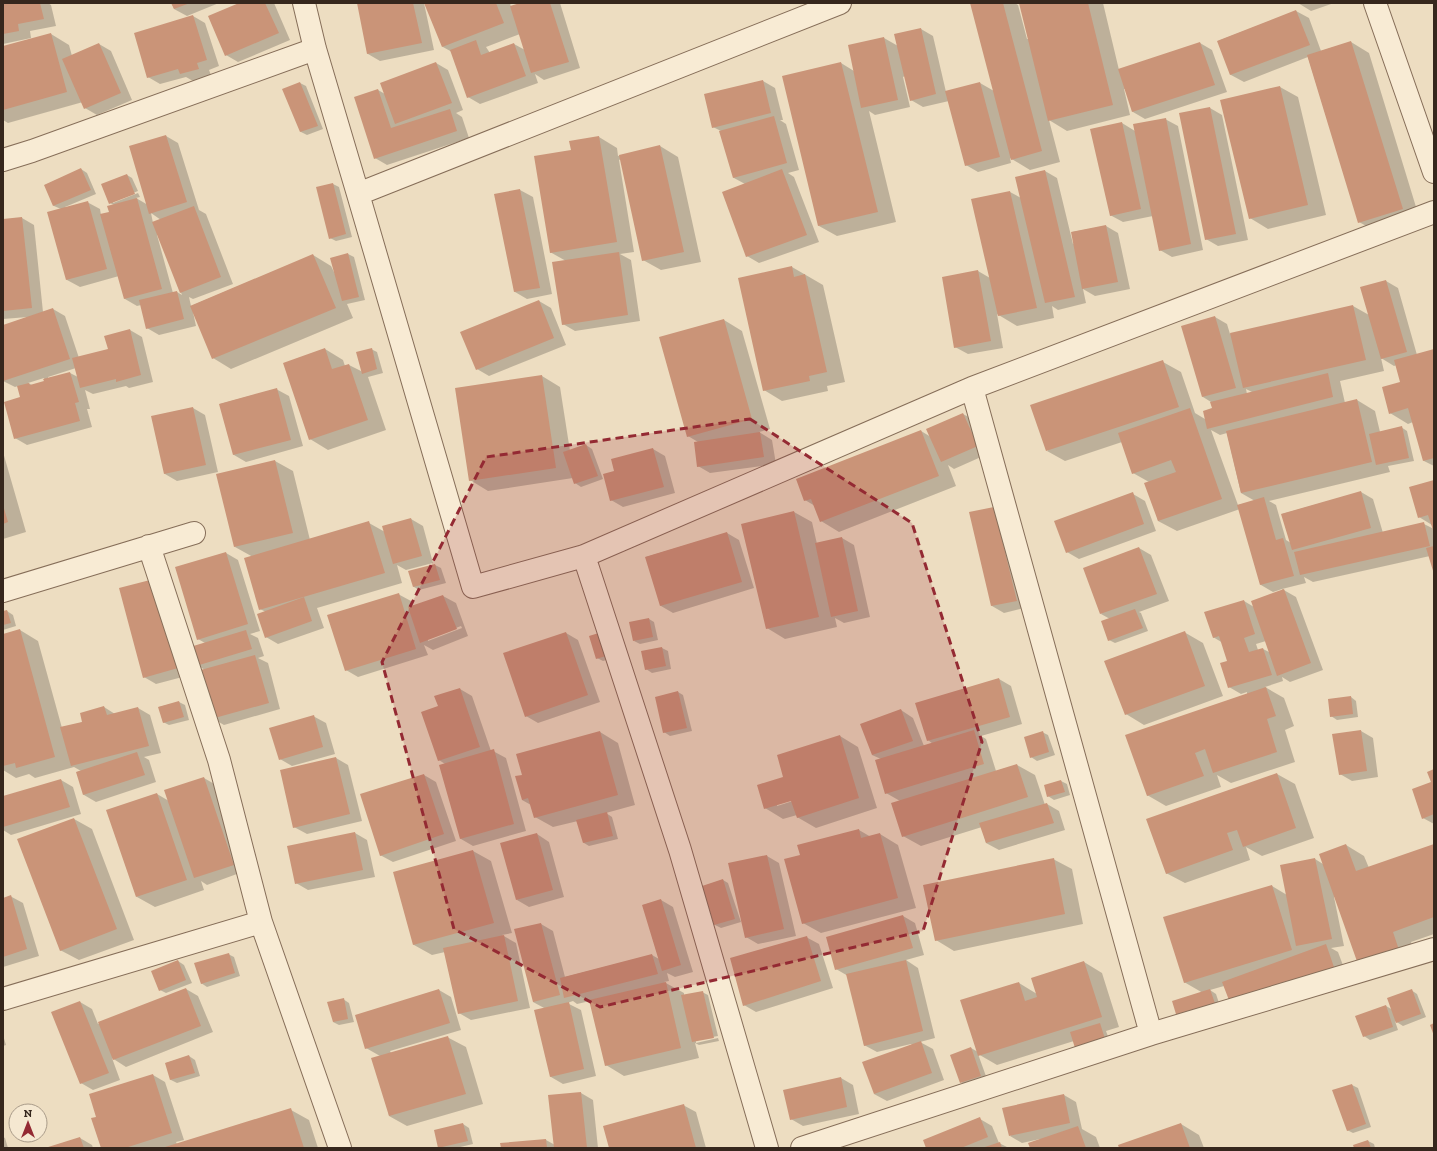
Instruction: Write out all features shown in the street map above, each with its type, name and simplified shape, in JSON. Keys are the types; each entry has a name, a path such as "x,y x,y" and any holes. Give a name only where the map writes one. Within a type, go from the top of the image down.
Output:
{"street":[{"path":"304,3 315,49 474,587 584,556 972,388 1434,212"},
{"path":"358,194 840,3"},
{"path":"1375,3 1434,172"},
{"path":"3,160 32,151 315,49"},
{"path":"972,388 1151,1034"},
{"path":"3,591 194,532"},
{"path":"149,546 218,760 261,922 340,1148"},
{"path":"584,556 680,850 767,1148"},
{"path":"3,999 261,922"},
{"path":"802,1148 1151,1034 1434,949"}],"highlighted area":[{"path":"750,419 912,523 982,742 923,931 600,1007 454,929 382,662 486,457"}],"building":[{"path":"3,3 40,3 44,19 18,24 19,31 3,34"},
{"path":"171,3 190,3 174,9"},
{"path":"239,3 265,3 279,33 225,56 208,16"},
{"path":"357,3 413,3 422,43 367,54"},
{"path":"424,3 496,3 504,23 442,47"},
{"path":"520,3 550,3 569,62 531,73 510,6"},
{"path":"970,3 1003,3 1042,151 1011,160"},
{"path":"1019,3 1088,3 1113,105 1048,121"},
{"path":"1296,10 1310,45 1230,75 1217,41"},
{"path":"193,15 207,60 197,63 199,69 180,74 178,69 147,78 134,33"},
{"path":"921,28 936,94 910,101 894,34"},
{"path":"51,33 67,92 3,110 3,46"},
{"path":"884,37 898,100 861,108 848,45"},
{"path":"476,40 481,55 514,43 526,76 467,98 450,50"},
{"path":"1351,41 1403,209 1358,223 1307,55"},
{"path":"1200,42 1215,85 1132,112 1118,69"},
{"path":"99,43 121,93 84,109 62,59"},
{"path":"436,62 452,103 395,124 380,83"},
{"path":"841,62 878,212 818,226 782,76"},
{"path":"763,80 771,113 712,128 704,94"},
{"path":"300,82 318,126 300,132 282,89"},
{"path":"980,82 1000,157 965,166 945,91"},
{"path":"1280,86 1308,205 1249,219 1220,100"},
{"path":"378,89 391,128 450,109 457,131 374,159 354,97"},
{"path":"1210,107 1236,234 1205,240 1179,113"},
{"path":"774,116 787,163 733,178 719,131"},
{"path":"1166,118 1191,244 1159,251 1133,124"},
{"path":"1122,122 1141,209 1110,216 1090,129"},
{"path":"166,135 187,202 149,214 129,146"},
{"path":"599,136 617,242 550,253 534,156 571,150 569,141"},
{"path":"660,145 684,252 642,261 619,155"},
{"path":"81,168 91,190 53,206 44,185"},
{"path":"782,169 807,235 746,257 722,192"},
{"path":"1045,170 1075,297 1045,303 1015,177"},
{"path":"127,174 135,194 109,204 101,184"},
{"path":"333,183 346,234 329,239 316,187"},
{"path":"520,189 540,288 514,292 494,194"},
{"path":"1010,191 1037,308 998,316 971,199"},
{"path":"137,198 162,289 124,299 100,214 109,212 107,206"},
{"path":"88,201 107,269 66,280 47,212"},
{"path":"194,206 221,277 180,293 152,222"},
{"path":"22,217 32,308 3,311 3,219"},
{"path":"1106,225 1118,282 1082,289 1071,232"},
{"path":"619,252 628,315 562,325 552,262"},
{"path":"348,253 359,297 342,301 330,258"},
{"path":"313,254 336,308 212,359 190,306"},
{"path":"792,266 794,277 805,274 827,372 809,376 810,381 763,391 738,278"},
{"path":"978,270 991,341 954,348 942,277"},
{"path":"1386,280 1407,352 1381,359 1360,287"},
{"path":"177,291 184,319 146,329 139,300"},
{"path":"539,300 554,338 476,370 460,332"},
{"path":"1353,305 1366,360 1243,388 1230,333"},
{"path":"53,308 70,359 3,381 3,325"},
{"path":"1215,316 1236,388 1202,397 1181,326"},
{"path":"724,319 752,419 687,437 659,337"},
{"path":"130,329 141,375 116,382 116,379 80,388 72,358 108,349 104,336"},
{"path":"325,348 332,369 349,364 368,420 309,440 283,363"},
{"path":"372,348 377,369 362,374 356,352"},
{"path":"1434,349 1434,458 1423,461 1408,408 1389,414 1382,387 1400,382 1394,360"},
{"path":"1163,360 1179,407 1046,451 1030,405"},
{"path":"70,372 79,402 75,403 80,421 14,439 4,402 20,397 17,386 29,383 30,385 44,381 43,379"},
{"path":"1328,373 1333,397 1207,429 1203,411 1212,408 1210,402"},
{"path":"542,375 556,468 469,481 455,388"},
{"path":"277,388 291,440 233,455 219,404"},
{"path":"1357,399 1372,462 1241,493 1226,431"},
{"path":"193,407 206,465 164,474 151,416"},
{"path":"1190,408 1222,499 1158,521 1144,483 1176,472 1171,460 1132,474 1118,433"},
{"path":"963,413 978,446 941,462 926,429"},
{"path":"1402,426 1409,458 1376,465 1369,434"},
{"path":"921,430 939,476 820,522 811,499 804,501 796,479"},
{"path":"760,432 764,457 697,467 694,442"},
{"path":"586,444 598,476 574,484 563,452"},
{"path":"653,448 664,487 610,501 603,474 614,471 611,459"},
{"path":"275,460 293,533 234,547 216,474"},
{"path":"1434,480 1434,533 1428,515 1418,518 1409,487"},
{"path":"1361,491 1371,528 1292,550 1281,514"},
{"path":"1133,492 1144,524 1066,553 1054,521"},
{"path":"1264,497 1276,540 1283,538 1294,576 1260,585 1237,505"},
{"path":"3,505 8,522 3,524"},
{"path":"994,507 1017,601 991,606 969,512"},
{"path":"794,511 819,617 766,629 741,524"},
{"path":"411,518 422,556 393,564 382,526"},
{"path":"369,521 385,573 259,610 244,558"},
{"path":"1424,522 1430,546 1300,575 1294,552"},
{"path":"727,532 742,582 660,606 645,557"},
{"path":"842,537 858,611 831,617 815,543"},
{"path":"1434,546 1434,574 1426,548"},
{"path":"1139,547 1157,594 1100,614 1083,568"},
{"path":"226,552 248,624 197,640 175,567"},
{"path":"435,564 440,580 413,587 408,571"},
{"path":"154,579 178,668 143,678 119,588"},
{"path":"1284,589 1311,663 1277,676 1251,601"},
{"path":"399,593 416,649 345,671 327,615"},
{"path":"443,595 457,629 420,643 408,607"},
{"path":"304,597 312,621 265,638 257,614"},
{"path":"1244,600 1255,634 1244,638 1249,652 1263,648 1272,675 1228,688 1220,663 1227,661 1219,636 1213,638 1204,612"},
{"path":"1135,609 1143,628 1108,641 1101,621"},
{"path":"7,610 11,623 3,625 3,611"},
{"path":"649,618 653,637 633,641 629,622"},
{"path":"20,629 55,757 16,768 15,763 3,766 3,634"},
{"path":"246,630 252,649 196,666 190,647"},
{"path":"1185,631 1205,686 1125,715 1104,661"},
{"path":"566,632 588,695 525,717 503,653"},
{"path":"602,632 609,655 596,659 589,636"},
{"path":"662,647 666,666 645,670 641,651"},
{"path":"255,655 269,703 211,719 197,671"},
{"path":"999,678 1010,717 927,741 915,703"},
{"path":"1266,687 1276,716 1267,719 1277,752 1213,773 1205,749 1195,753 1204,776 1147,796 1125,735"},
{"path":"460,688 480,747 438,761 421,712 438,706 434,696"},
{"path":"678,691 687,728 663,733 655,697"},
{"path":"1351,696 1353,714 1330,717 1328,699"},
{"path":"179,701 184,717 163,723 158,707"},
{"path":"104,706 107,715 138,707 149,746 71,766 60,727 82,722 80,713"},
{"path":"901,709 913,741 872,755 860,724"},
{"path":"314,715 323,747 279,760 269,728"},
{"path":"974,730 984,764 885,794 875,760"},
{"path":"1361,730 1367,771 1339,775 1332,734"},
{"path":"600,731 618,795 534,818 528,798 522,800 515,776 522,775 516,754"},
{"path":"1043,731 1049,752 1030,758 1024,737"},
{"path":"840,735 859,798 797,818 791,801 764,809 757,785 783,777 777,755"},
{"path":"494,749 514,824 460,839 439,765"},
{"path":"137,752 145,775 83,795 76,772"},
{"path":"336,757 350,814 293,828 280,770"},
{"path":"1017,764 1028,797 902,837 891,803"},
{"path":"1434,769 1434,814 1422,819 1412,789 1431,782 1427,772"},
{"path":"1277,773 1296,828 1243,847 1237,830 1227,833 1233,850 1166,874 1146,819"},
{"path":"424,774 444,834 380,856 360,794"},
{"path":"204,777 234,865 194,878 164,790"},
{"path":"61,779 70,807 3,827 3,796"},
{"path":"1061,780 1065,792 1047,797 1044,785"},
{"path":"157,793 187,880 136,897 106,810"},
{"path":"1047,803 1054,823 986,843 979,823"},
{"path":"607,812 613,836 583,843 576,820"},
{"path":"74,818 117,929 60,951 17,839"},
{"path":"859,829 861,838 880,833 898,898 802,924 784,859 800,855 797,845"},
{"path":"355,832 363,870 295,884 287,846"},
{"path":"537,833 553,890 516,900 500,843"},
{"path":"1346,844 1356,871 1434,844 1434,917 1393,932 1400,953 1359,967 1319,854"},
{"path":"473,850 494,923 413,945 393,872"},
{"path":"767,855 784,929 745,938 728,863"},
{"path":"1054,858 1065,914 935,941 923,885"},
{"path":"1315,858 1332,939 1296,946 1280,865"},
{"path":"723,879 735,919 714,925 702,886"},
{"path":"1272,885 1292,950 1184,983 1163,917"},
{"path":"11,895 27,949 3,957 3,898"},
{"path":"661,899 681,965 662,971 642,905"},
{"path":"903,915 913,948 835,970 826,937"},
{"path":"541,923 560,995 533,1002 514,929"},
{"path":"504,935 518,1001 458,1014 443,948"},
{"path":"807,936 821,981 743,1006 730,958"},
{"path":"1326,944 1335,970 1232,1008 1222,982"},
{"path":"229,953 235,973 201,984 194,963"},
{"path":"652,954 658,974 564,998 560,978"},
{"path":"178,960 186,980 159,991 151,971"},
{"path":"906,960 923,1031 864,1046 846,974"},
{"path":"1084,961 1102,1017 978,1056 960,1000 1019,982 1025,1001 1037,997 1031,978"},
{"path":"666,982 681,1048 605,1066 589,1000"},
{"path":"186,988 201,1026 113,1060 98,1022"},
{"path":"439,989 450,1023 365,1049 355,1015"},
{"path":"1210,989 1218,1012 1179,1024 1172,1001"},
{"path":"1412,989 1421,1014 1396,1023 1387,998"},
{"path":"703,991 714,1038 692,1042 681,995"},
{"path":"344,998 348,1019 333,1022 327,1002"},
{"path":"80,1001 109,1073 80,1084 51,1012"},
{"path":"569,1002 584,1069 550,1077 534,1010"},
{"path":"1386,1005 1393,1027 1363,1037 1355,1016"},
{"path":"1100,1023 1105,1039 1075,1048 1070,1032"},
{"path":"1434,1023 1434,1036 1430,1025"},
{"path":"448,1036 466,1094 389,1116 371,1058"},
{"path":"921,1041 932,1073 874,1094 862,1062"},
{"path":"971,1047 981,1076 960,1083 950,1055"},
{"path":"189,1055 195,1073 170,1080 165,1063"},
{"path":"153,1074 172,1133 125,1148 101,1148 91,1118 96,1117 89,1094"},
{"path":"841,1077 847,1107 790,1120 783,1090"},
{"path":"1352,1084 1366,1124 1347,1131 1332,1090"},
{"path":"581,1092 587,1148 554,1148 548,1095"},
{"path":"1064,1094 1070,1123 1009,1136 1002,1108"},
{"path":"684,1104 696,1148 609,1148 603,1126"},
{"path":"291,1108 304,1148 162,1148"},
{"path":"980,1117 988,1137 961,1148 926,1148 923,1140"},
{"path":"463,1123 468,1141 438,1148 434,1130"},
{"path":"1181,1123 1190,1148 1119,1148 1118,1145"},
{"path":"1078,1126 1086,1148 1030,1148 1028,1143"},
{"path":"80,1137 84,1148 45,1148"},
{"path":"546,1139 547,1148 501,1148 500,1143"},
{"path":"1368,1140 1371,1148 1354,1148 1353,1145"},
{"path":"1000,1142 1002,1148 982,1148"}]}
